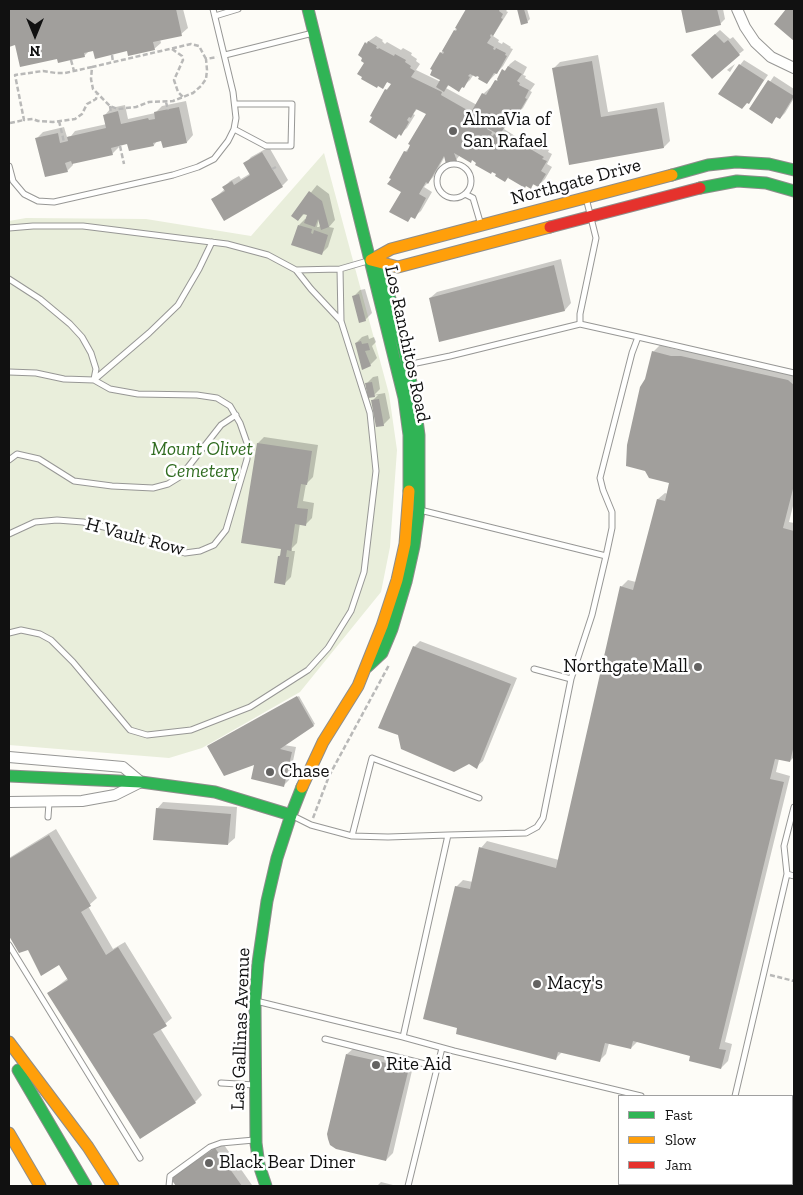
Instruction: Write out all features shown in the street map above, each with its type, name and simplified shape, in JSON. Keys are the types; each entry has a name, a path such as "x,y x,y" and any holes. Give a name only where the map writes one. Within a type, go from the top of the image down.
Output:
{"main road":[{"name":"Los Ranchitos Road","path":"308,9 404,398 414,509"},
{"name":"Northgate Drive","path":"371,260 391,249 708,166 736,162 769,164 794,170"},
{"name":"Northgate Drive","path":"371,260 398,267 712,185 737,181 766,183 794,191"},
{"name":"Los Ranchitos Road","path":"291,815 320,749 358,686 365,669 397,580 404,544 414,509 419,435 414,397 387,288 371,260"},
{"path":"9,776 141,782 215,792 291,815"},
{"name":"Las Gallinas Avenue","path":"266,1186 259,1165 256,1140 255,1000 266,901 291,815"},
{"path":"9,1042 88,1147 113,1186"},
{"path":"9,1055 86,1186"},
{"path":"9,1133 40,1186"}],"street":[{"path":"737,9 745,27 755,42 771,57 794,68"},
{"path":"9,757 123,767 141,782 114,795 82,801 9,802"}],"lane":[{"path":"9,166 12,181 24,194 38,201 54,202 158,179 198,167 214,159 234,129 235,104 213,9"},
{"path":"215,16 238,9"},
{"path":"225,55 314,33"},
{"path":"234,129 266,146 291,146 292,104 235,104"},
{"path":"456,165 466,170 469,174 470,185 465,194 460,197 450,198 441,192 437,182 438,176 445,167 456,165"},
{"path":"465,194 473,198 481,225"},
{"path":"580,324 580,314 596,238 586,198"},
{"path":"9,228 83,226 227,244 268,255 296,270 311,289 342,321"},
{"path":"94,380 178,306 212,242"},
{"name":"Northgate Drive","path":"296,270 340,268 371,260"},
{"path":"9,633 21,630 40,634 51,640 74,662 130,730 147,735 191,730 250,707 308,670 328,648 351,612 364,572 376,471 370,413 342,321 340,268"},
{"path":"9,279 40,299 70,324 82,337 91,353 96,369 94,380"},
{"path":"407,365 580,324 794,373"},
{"path":"291,815 311,825 352,836 388,837 526,833 537,827 543,818 571,680 592,615 612,528 612,512 600,478 632,353 638,337"},
{"path":"9,372 36,373 64,380 94,380 110,389 138,394 197,395 217,398 230,406 236,415 221,425 181,476 168,484 153,488 112,486 74,481 39,459 18,454 9,460"},
{"name":"H Vault Row","path":"9,534 36,522 57,520 83,522 100,526 185,554 200,551 214,545 226,530 247,459 247,443 236,415"},
{"path":"414,509 606,556"},
{"path":"534,669 571,680"},
{"path":"352,836 372,758 479,798"},
{"path":"48,817 49,802"},
{"path":"735,1095 787,874 784,846 794,808"},
{"path":"403,1037 448,835"},
{"path":"787,874 794,876"},
{"path":"9,945 140,1158"},
{"path":"255,1000 637,1095"},
{"path":"326,1039 437,1067"},
{"path":"408,1186 442,1048"},
{"path":"221,1083 256,1084"},
{"path":"170,1186 170,1176 210,1147 221,1143 256,1140"}],"path":[{"path":"24,120 15,75 43,71 56,73 74,71 192,44 199,46 206,59 208,70 206,79 193,93 184,98 166,102 149,102 125,109 110,106 93,89 91,79 92,67"},
{"path":"171,48 182,56 183,60 174,80 178,92 184,98"},
{"path":"112,55 113,62"},
{"path":"206,59 217,57"},
{"path":"71,60 74,71"},
{"path":"10,123 32,119 45,122 79,118 87,104 96,98 97,94"},
{"path":"166,102 168,110"},
{"path":"110,106 111,113"},
{"path":"59,121 64,142"},
{"path":"120,146 124,164"},
{"path":"272,169 276,167"},
{"path":"764,974 794,981"}],"green space":[{"name":"Mount Olivet Cemetery","path":"324,153 389,394 397,450 390,547 381,592 300,692 202,748 169,758 9,745 9,221 26,218 146,219 251,236"}],"building":[{"path":"9,9 176,9 182,36 153,42 155,50 128,56 127,51 95,59 93,51 84,53 85,57 58,63 57,59 20,67 15,45 9,47"},
{"name":"AlmaVia of San Rafael","path":"466,9 500,9 499,11 503,14 501,18 503,19 493,36 491,34 487,43 494,47 493,49 495,50 496,48 506,53 505,55 507,56 497,74 494,73 487,84 478,79 479,77 470,74 464,88 462,87 459,92 448,85 444,92 436,87 440,80 430,75 432,70 430,69 440,52 443,54 444,52 442,51 454,30 456,31 457,29 455,28"},
{"path":"517,9 524,9 528,23 521,25"},
{"path":"681,9 717,9 721,25 686,33"},
{"path":"786,9 794,9 794,41 774,24"},
{"path":"715,34 724,43 728,40 740,55 712,79 691,55"},
{"name":"AlmaVia of San Rafael","path":"368,41 377,46 376,48 378,49 394,56 395,54 406,60 405,62 415,71 411,77 442,92 441,95 469,111 468,113 470,114 482,93 486,95 495,80 498,81 497,79 502,69 505,71 508,66 522,74 517,81 520,83 519,85 529,90 525,98 527,99 517,116 515,115 512,119 510,118 501,133 499,132 498,134 487,129 492,132 491,135 493,136 494,134 510,143 508,145 510,146 514,139 526,146 526,149 527,147 544,157 542,159 547,161 541,171 546,174 538,187 533,184 531,189 526,186 525,188 508,178 509,176 505,182 495,176 496,174 492,172 491,174 475,165 476,163 472,160 471,163 454,153 457,161 446,164 444,156 428,184 426,182 419,194 426,198 415,219 411,217 408,222 389,212 401,192 387,184 391,179 389,178 404,151 407,152 410,145 408,144 426,114 416,109 411,118 409,117 407,120 409,122 401,136 399,134 396,139 369,122 372,117 370,116 385,89 387,90 391,84 387,82 383,89 378,86 377,88 361,79 362,77 357,74 364,63 358,55 365,42 367,44"},
{"path":"592,61 601,117 657,108 664,148 569,165 552,68"},
{"path":"739,64 764,80 749,104 747,103 742,109 718,94"},
{"path":"768,80 794,96 780,119 776,117 772,124 749,109"},
{"path":"179,107 187,143 163,148 161,141 153,143 154,146 129,151 127,144 111,148 113,155 72,164 71,161 65,163 68,172 45,177 35,138 58,133 60,143 68,141 67,137 106,128 103,115 118,111 121,124 148,118 149,120 155,119 154,112"},
{"path":"262,152 283,187 224,221 211,199 225,191 222,187 232,181 234,185 250,175 243,163"},
{"path":"309,191 322,201 329,227 321,230 318,219 315,227 304,223 307,215 303,214 298,221 291,216"},
{"path":"298,225 312,229 311,233 313,234 314,230 328,235 322,255 291,245"},
{"path":"554,265 565,311 439,342 429,298"},
{"path":"359,294 366,321 359,323 352,296"},
{"path":"361,341 362,344 368,343 370,350 365,351 371,366 362,370 355,343"},
{"name":"Northgate Mall","path":"652,351 788,380 794,385 794,485 783,528 794,531 794,745 790,762 775,759 770,779 784,782 719,1049 726,1050 721,1069 689,1061 690,1056 633,1041 631,1049 605,1043 600,1062 558,1052 556,1060 456,1034 457,1028 423,1019 455,886 470,889 479,847 556,868 620,586 633,590 657,499 665,501 669,483 649,478 645,471 626,466 627,445 640,387 645,379"},
{"path":"372,382 375,397 368,398 365,383"},
{"path":"379,399 384,426 376,427 371,400"},
{"path":"257,443 312,451 307,485 301,484 297,508 308,509 306,526 295,524 291,551 287,550 286,557 289,557 285,585 274,583 278,556 280,556 281,549 241,543"},
{"path":"413,646 511,684 477,769 469,764 454,772 401,749 398,735 378,728"},
{"path":"297,696 314,726 280,749 292,752 284,787 251,779 254,765 224,776 207,746"},
{"path":"156,808 231,814 228,845 153,840"},
{"path":"49,835 91,906 81,912 106,955 118,947 167,1026 153,1034 196,1103 140,1139 47,993 68,980 59,965 41,976 28,950 19,953 9,936 9,859"},
{"name":"Rite Aid","path":"346,1054 409,1068 386,1161 336,1149 330,1145 327,1134"},
{"name":"Black Bear Diner","path":"215,1148 242,1186 176,1186 170,1178"}],"traffic: fast":[{"path":"308,9 404,398 409,435 409,491"},
{"path":"672,175 708,165 736,162 769,164 794,170"},
{"path":"700,188 737,181 766,183 794,191"},
{"path":"367,667 382,653 392,629 406,582 419,510 419,435 414,397 405,354 387,288 378,271"},
{"path":"9,776 141,782 215,792 291,815"},
{"path":"266,1186 259,1165 256,1143 255,1000 258,963 267,901 277,858 302,787"},
{"path":"18,1070 86,1186"}],"traffic: slow":[{"path":"371,260 391,249 672,175"},
{"path":"371,260 398,267 550,227"},
{"path":"302,787 323,742 358,686 382,626 397,580 405,544 409,491"},
{"path":"9,1042 88,1147 113,1186"},
{"path":"9,1133 40,1186"}],"traffic: jam":[{"path":"550,227 700,188"}],"place":[{"name":"AlmaVia of San Rafael","path":"453,131"},
{"name":"Northgate Mall","path":"698,667"},
{"name":"Chase","path":"270,772"},
{"name":"Macy's","path":"537,984"},
{"name":"Rite Aid","path":"376,1065"},
{"name":"Black Bear Diner","path":"209,1163"}]}
